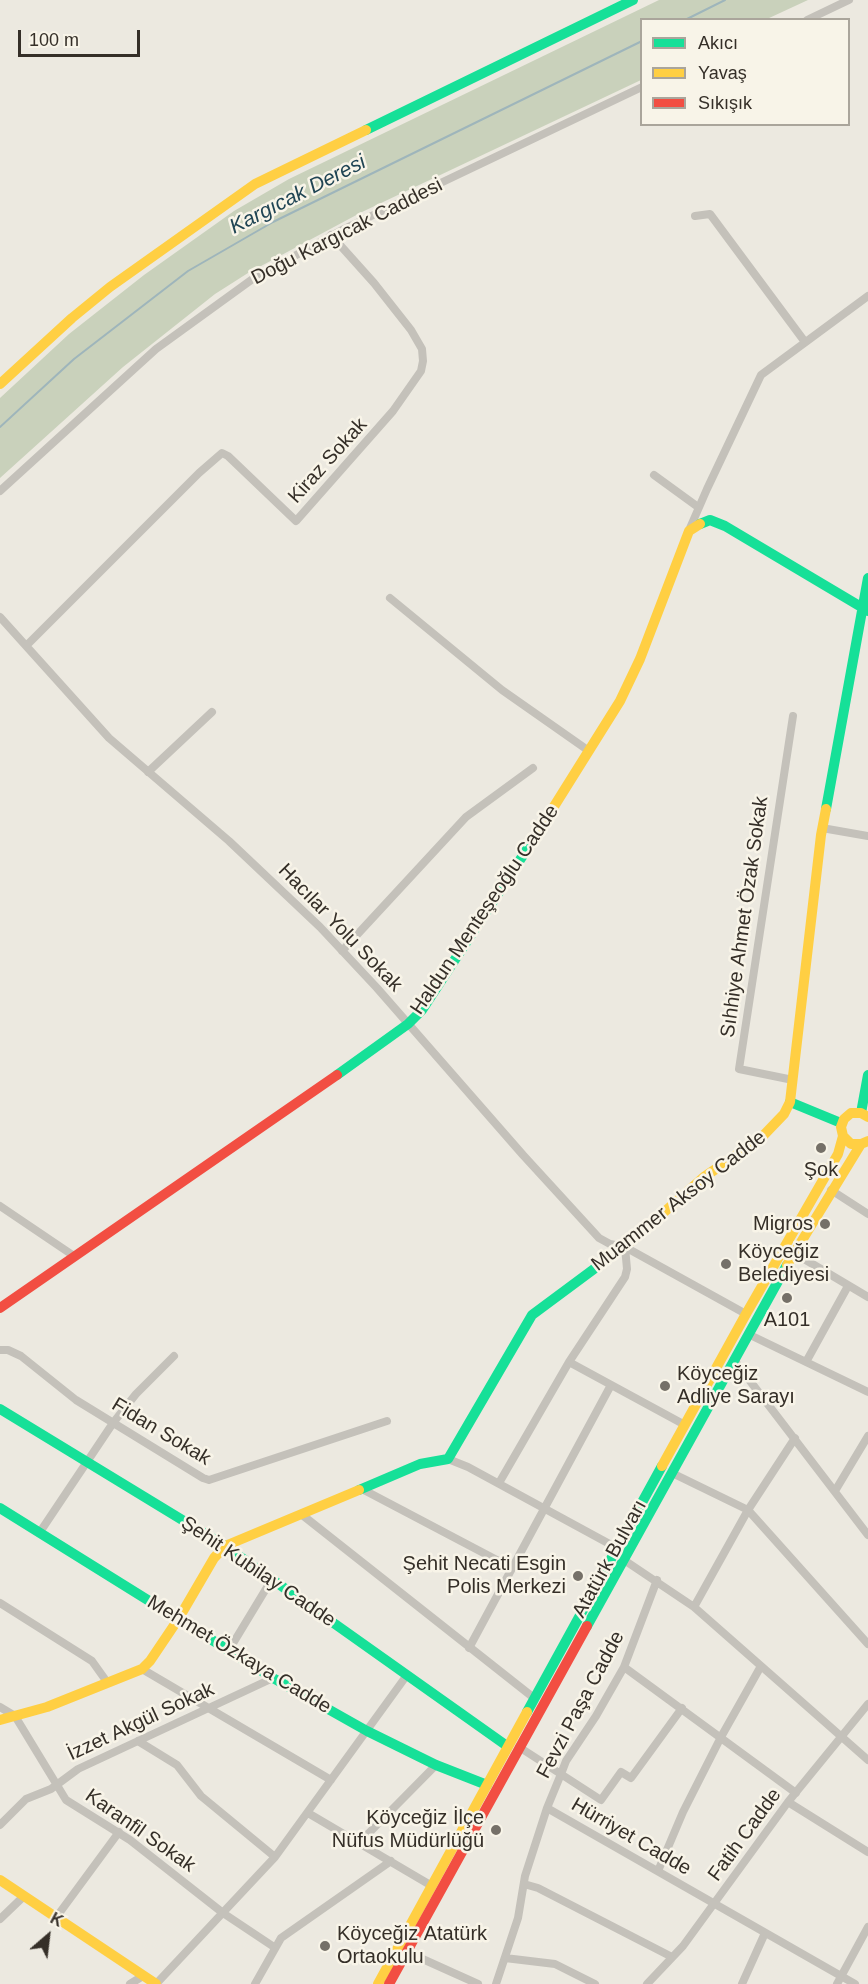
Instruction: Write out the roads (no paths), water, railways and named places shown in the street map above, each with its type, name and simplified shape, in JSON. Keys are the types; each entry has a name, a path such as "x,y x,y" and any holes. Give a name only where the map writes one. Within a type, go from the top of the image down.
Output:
{"street":[{"path":"0,384 103,292 255,184 633,0"},
{"path":"811,18 849,0"},
{"name":"Doğu Kargıcak Caddesi","path":"0,491 176,333 254,278 331,235 640,88"},
{"path":"694,216 710,214 805,342"},
{"name":"Kiraz Sokak","path":"27,645 198,473 222,453 228,456 296,521 393,411 421,371 422,349 411,330 374,283 331,235"},
{"path":"689,531 758,380 766,370 868,296"},
{"path":"654,475 699,507"},
{"path":"689,531 705,520 716,522 866,610"},
{"name":"Haldun Menteşeoğlu Cadde","path":"0,1308 408,1024 428,1002 620,701 640,659 689,531"},
{"name":"Muammer Aksoy Cadde","path":"448,1459 532,1315 625,1247 704,1177 765,1134 784,1114 790,1102 822,828 866,610 868,578"},
{"path":"390,598 502,690 590,751"},
{"name":"Hacılar Yolu Sokak","path":"0,616 94,723 229,841 301,908 599,1238 610,1244 625,1247 746,1314"},
{"path":"148,772 212,712"},
{"name":"Sıhhiye Ahmet Özak Sokak","path":"793,717 739,1069 793,1080"},
{"path":"342,951 466,817 532,768"},
{"path":"822,828 868,836"},
{"path":"865,1143 850,1144 843,1136 842,1123 851,1113 865,1115 868,1075"},
{"path":"790,1102 842,1123"},
{"name":"Atatürk Bulvarı","path":"378,1984 487,1785 513,1747 534,1698 746,1314 838,1154 843,1136"},
{"name":"Atatürk Bulvarı","path":"389,1984 513,1747 624,1560 794,1253 854,1153 865,1143"},
{"path":"831,1190 868,1214"},
{"path":"0,1206 74,1256"},
{"path":"499,1484 569,1362 625,1277 627,1269 625,1247"},
{"path":"794,1253 868,1298"},
{"path":"806,1362 848,1286"},
{"path":"748,1334 868,1392"},
{"name":"Fidan Sokak","path":"0,1350 8,1350 21,1356 65,1392 209,1480 387,1421"},
{"path":"40,1532 85,1461 113,1423 136,1394 174,1356"},
{"path":"734,1360 868,1535"},
{"path":"569,1362 685,1425"},
{"path":"469,1648 611,1385"},
{"name":"Şehit Kubilay Cadde","path":"0,1409 225,1546 513,1747"},
{"path":"835,1491 868,1436"},
{"path":"694,1607 747,1510 795,1438"},
{"path":"0,1720 47,1707 142,1669 179,1618 214,1558 225,1546 420,1464 448,1459 463,1464 617,1548"},
{"path":"672,1473 747,1510 868,1644"},
{"path":"362,1489 512,1568"},
{"name":"Mehmet Özkaya Cadde","path":"0,1508 273,1678 367,1731 436,1765 487,1785"},
{"path":"301,1514 534,1698"},
{"path":"624,1560 694,1607 868,1760"},
{"path":"229,1650 272,1579"},
{"name":"Fevzi Paşa Cadde","path":"496,1984 518,1918 524,1884 547,1808 566,1761 596,1716 624,1667 657,1580"},
{"path":"0,1603 92,1661 107,1682"},
{"path":"658,1871 683,1812 721,1737 761,1666"},
{"path":"624,1667 796,1793"},
{"path":"142,1669 331,1780"},
{"path":"0,1880 156,1984 275,1857 407,1675"},
{"name":"İzzet Akgül Sokak","path":"0,1825 26,1799 57,1785 78,1769 273,1678"},
{"name":"Fatih Cadde","path":"647,1984 714,1905 788,1802 868,1704"},
{"path":"0,1707 15,1716"},
{"path":"513,1747 601,1800 621,1772 631,1778 682,1708"},
{"name":"Karanfil Sokak","path":"15,1716 63,1796 71,1804 119,1832 223,1913 274,1947"},
{"path":"138,1741 177,1765 201,1796 275,1857"},
{"path":"360,1842 436,1765"},
{"path":"788,1802 868,1852"},
{"name":"Hürriyet Cadde","path":"547,1808 855,1984"},
{"path":"309,1813 432,1886"},
{"path":"56,1919 119,1832"},
{"path":"255,1984 274,1947 286,1933 391,1861"},
{"path":"524,1884 538,1888 672,1957"},
{"path":"0,1919 23,1897"},
{"path":"837,1984 868,1927"},
{"path":"742,1984 765,1934"},
{"path":"407,1952 478,1984"},
{"path":"505,1958 555,1965 595,1984"},
{"path":"130,1984 143,1976"}],"waterway":[{"name":"Kargıcak Deresi","path":"689,18 725,0"},
{"name":"Kargıcak Deresi","path":"0,427 74,359 188,271 273,222 640,42"}],"place":[{"name":"Şok","path":"821,1148"},
{"name":"Migros","path":"825,1224"},
{"name":"Köyceğiz Belediyesi","path":"726,1264"},
{"name":"A101","path":"787,1298"},
{"name":"Köyceğiz Adliye Sarayı","path":"665,1386"},
{"name":"Şehit Necati Esgin Polis Merkezi","path":"578,1576"},
{"name":"Köyceğiz İlçe Nüfus Müdürlüğü","path":"496,1830"},
{"name":"Köyceğiz Atatürk Ortaokulu","path":"325,1946"}]}
